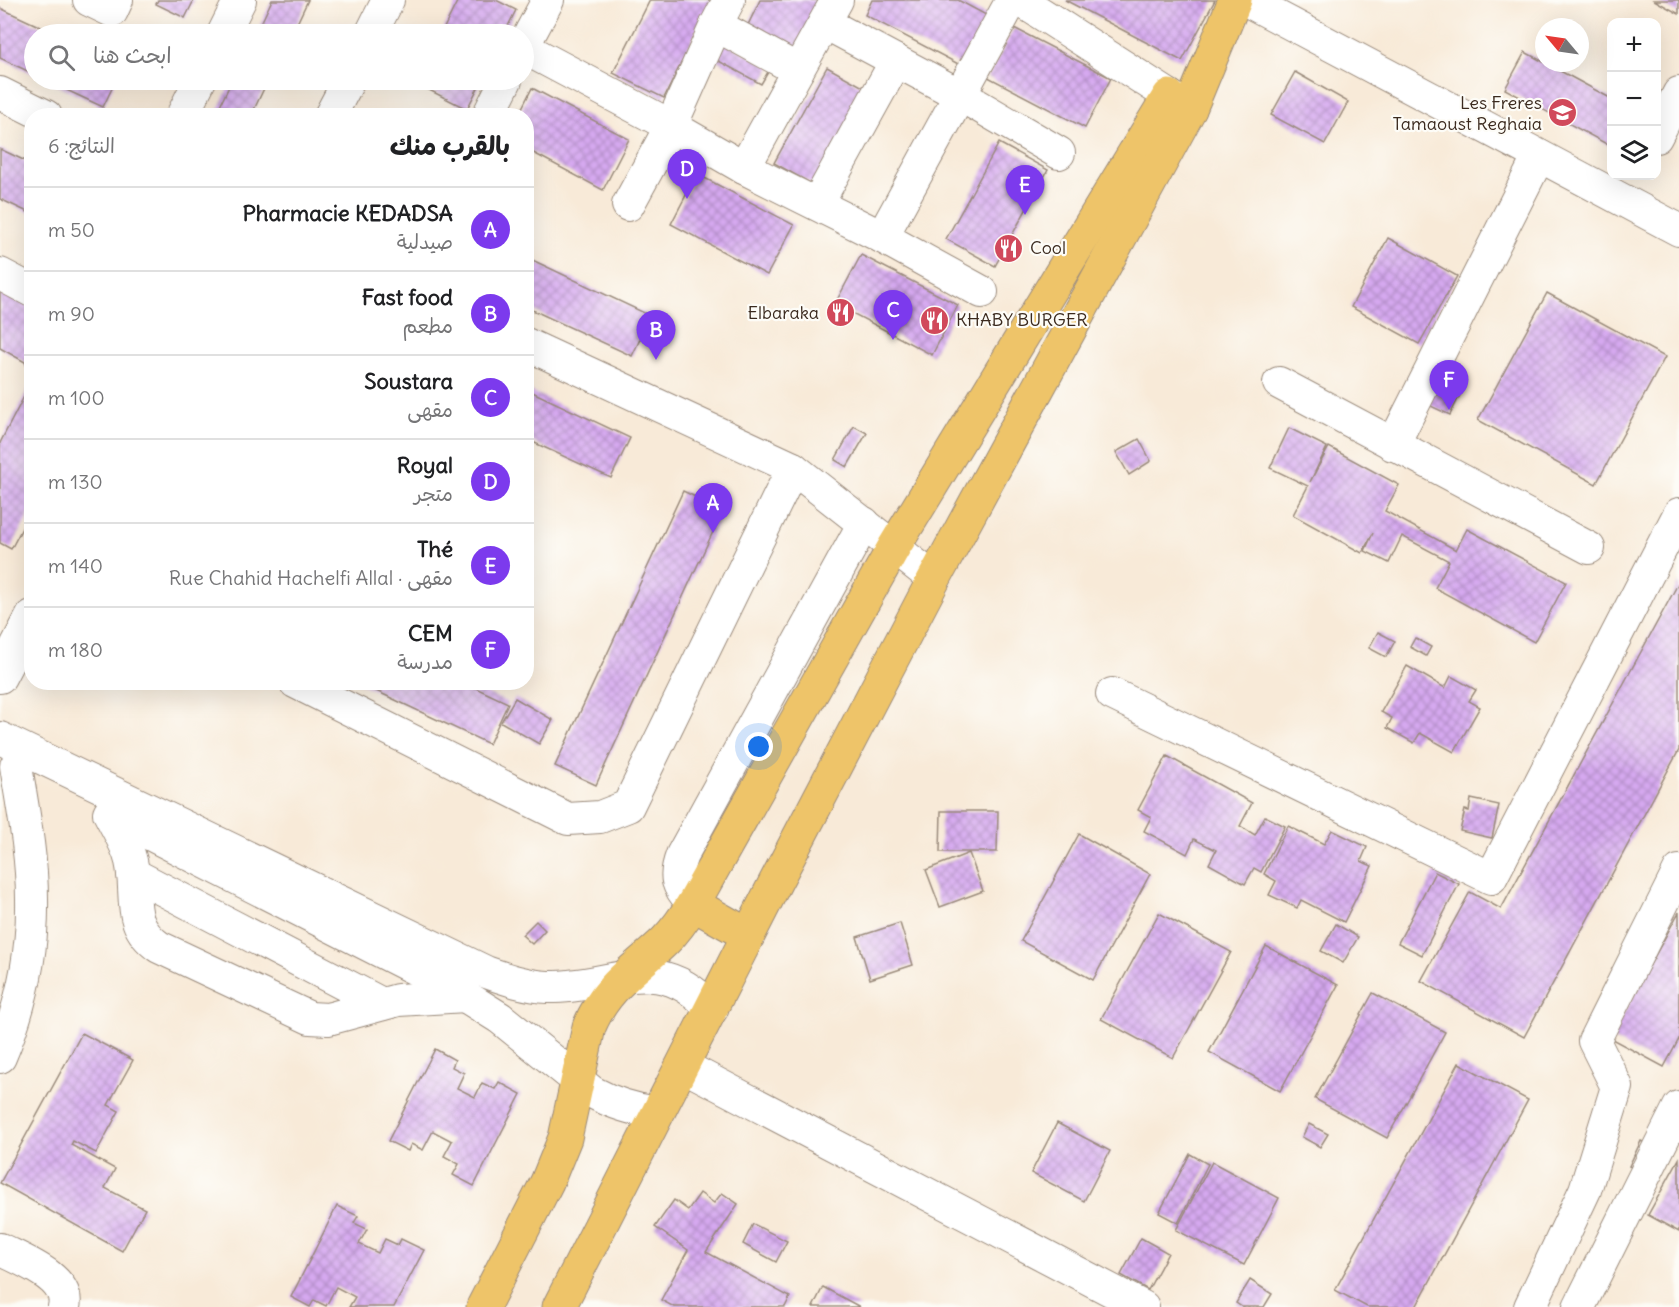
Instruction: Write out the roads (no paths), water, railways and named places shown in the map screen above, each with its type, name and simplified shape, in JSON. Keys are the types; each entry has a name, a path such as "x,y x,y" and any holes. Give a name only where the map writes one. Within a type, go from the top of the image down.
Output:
{"main road":[{"path":"559,1307 748,935 1235,0"},
{"path":"483,1307 558,1158 579,1082 589,1027 596,1011 623,977 675,930 693,904 894,547 1180,103"},
{"path":"693,904 748,935"}],"street":[{"path":"89,0 112,11 117,0"},
{"path":"228,24 240,0"},
{"path":"376,24 388,0"},
{"path":"534,27 548,0"},
{"path":"882,237 1012,0"},
{"path":"1020,0 1180,103"},
{"path":"1246,0 1679,230"},
{"path":"744,168 831,12 896,61 960,95 1059,153"},
{"path":"628,205 671,126 723,13 798,70"},
{"path":"534,51 744,168 882,237 982,292"},
{"path":"817,204 896,61"},
{"path":"186,108 195,90"},
{"path":"334,108 343,90"},
{"path":"492,108 501,90"},
{"path":"0,93 30,108"},
{"path":"1661,127 1679,93"},
{"path":"1393,445 1539,156"},
{"path":"0,274 24,287"},
{"path":"534,348 793,468 934,579"},
{"path":"1279,383 1589,548"},
{"path":"311,690 568,819 600,817 628,806 793,468"},
{"path":"1112,694 1491,878 1679,514"},
{"path":"693,904 677,883 678,865 682,855 864,523"},
{"path":"0,677 24,631"},
{"path":"0,738 486,972 527,984 548,987 569,986 638,974 666,977 692,989 712,1009"},
{"path":"8,762 466,996 513,1028 579,1082 607,1101 623,1107 658,1113"},
{"path":"0,1057 9,1036 21,992 30,946 32,900 29,854 8,762"},
{"path":"109,813 128,851 133,874 135,914 138,924 150,941 159,947 310,1018 328,1019 406,998 466,996"},
{"path":"1530,1307 1585,1190 1617,1087 1594,1041 1679,871"},
{"path":"133,874 382,1004"},
{"path":"683,1066 1143,1307"},
{"path":"1579,1307 1679,1107"},
{"path":"0,1249 51,1277 59,1284 64,1293 64,1307"}],"place":[{"name":"Les Freres Tamaoust Reghaia","path":"1563,113"},
{"name":"Royal","path":"687,199"},
{"name":"Thé","path":"1025,215"},
{"name":"Cool","path":"1009,248"},
{"name":"Elbaraka","path":"840,313"},
{"name":"KHABY BURGER","path":"935,320"},
{"name":"Soustara","path":"893,340"},
{"name":"Fast food","path":"656,360"},
{"name":"CEM","path":"1449,410"},
{"name":"Pharmacie KEDADSA","path":"713,533"}]}
